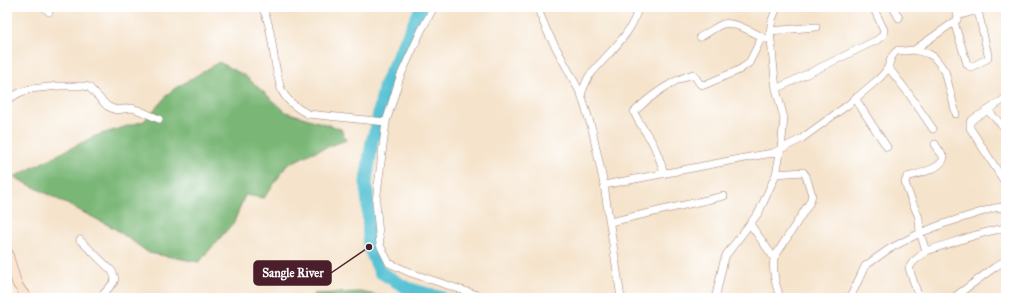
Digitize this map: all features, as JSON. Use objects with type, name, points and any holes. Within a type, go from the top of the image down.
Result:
[{"type":"street","points":[[262,7],[267,17],[281,90],[289,100],[301,111],[308,114],[386,122]]},
{"type":"street","points":[[434,7],[421,31],[400,78],[386,122],[376,202],[380,245],[389,262],[411,273],[486,298]]},
{"type":"street","points":[[537,7],[554,44],[581,94],[592,129],[604,185],[621,298]]},
{"type":"street","points":[[581,94],[589,76],[631,27],[638,7]]},
{"type":"street","points":[[714,298],[716,295],[722,264],[726,255],[759,212],[776,174],[781,149],[784,118],[776,89],[770,31],[777,7]]},
{"type":"street","points":[[776,89],[877,40],[883,35],[884,30],[873,7]]},
{"type":"street","points":[[894,7],[899,18]]},
{"type":"street","points":[[914,50],[956,19],[974,11],[979,15],[988,57],[971,67],[967,64],[956,19],[954,7]]},
{"type":"street","points":[[700,37],[725,24],[754,32],[772,42]]},
{"type":"street","points":[[770,31],[816,27]]},
{"type":"street","points":[[664,174],[660,159],[634,112],[651,96],[669,85],[693,74],[700,84],[704,85],[739,70],[749,64],[762,37]]},
{"type":"street","points":[[604,185],[773,153],[801,139],[875,82],[883,75],[888,68],[893,54],[898,50],[914,50],[934,57],[945,71],[956,114]]},
{"type":"street","points":[[888,68],[933,128]]},
{"type":"street","points":[[7,100],[18,93],[30,89],[59,86],[84,86],[89,87],[107,106],[116,110],[132,108],[159,119]]},
{"type":"street","points":[[855,98],[887,147]]},
{"type":"street","points":[[1006,98],[970,122],[970,128],[1006,184]]},
{"type":"street","points":[[988,110],[1006,129]]},
{"type":"street","points":[[926,251],[920,233],[919,218],[905,182],[908,177],[936,167],[943,161],[944,158],[935,144]]},
{"type":"street","points":[[776,174],[803,172],[806,176],[812,195],[810,202],[774,258],[775,283],[780,298]]},
{"type":"street","points":[[610,222],[724,196]]},
{"type":"street","points":[[850,298],[865,266],[889,249],[920,233],[943,224],[994,208],[1006,207]]},
{"type":"street","points":[[750,224],[774,258]]},
{"type":"street","points":[[919,298],[909,268],[913,262],[926,251],[973,236],[1006,228]]},
{"type":"street","points":[[80,240],[104,263],[116,278],[100,298]]},
{"type":"street","points":[[7,250],[18,284],[27,298]]},
{"type":"street","points":[[953,298],[1006,260]]},
{"type":"green space","points":[[219,62],[244,75],[286,112],[341,129],[346,140],[311,153],[287,165],[264,198],[245,195],[234,222],[199,262],[149,253],[114,228],[14,177],[95,136],[144,121],[171,91]]},
{"type":"green space","points":[[360,292],[390,298],[311,298],[314,294]]},
{"type":"waterway","points":[[378,117],[385,84],[422,7]]},
{"type":"waterway","points":[[377,126],[372,141],[366,182],[369,247],[380,272],[407,288],[442,298]]},
{"type":"place","name":"Sangle River","points":[[369,247]]}]
